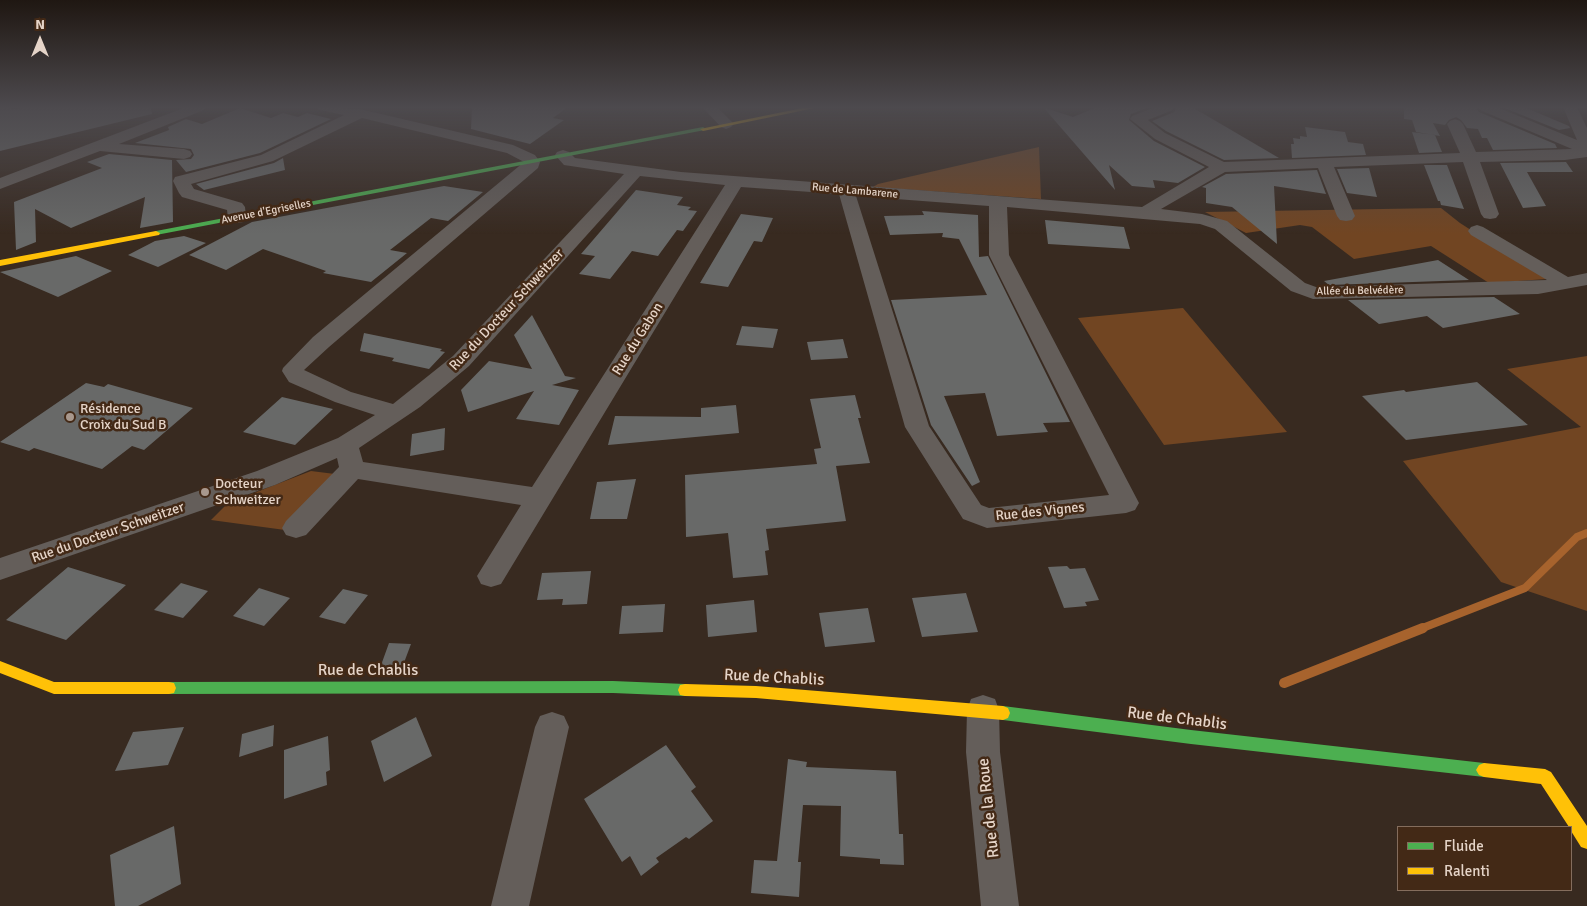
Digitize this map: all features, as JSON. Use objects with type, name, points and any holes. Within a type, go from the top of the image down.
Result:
[{"type":"street","points":[[0,184],[92,149]]},
{"type":"street","points":[[126,149],[184,154]]},
{"type":"street","points":[[237,218],[236,207],[188,193],[181,181],[267,158],[285,149]]},
{"type":"street","points":[[394,414],[387,410],[343,397],[297,377],[293,371],[294,368],[321,342],[532,165],[529,158],[510,149]]},
{"type":"street","name":"Avenue d'Egriselles","points":[[0,263],[594,149]]},
{"type":"street","points":[[1186,149],[1221,167]]},
{"type":"street","points":[[1466,149],[1490,214]]},
{"type":"street","points":[[1149,213],[1150,208],[1221,167],[1566,155],[1587,151]]},
{"type":"street","name":"Rue de Lambarene","points":[[564,155],[570,162],[736,181],[1149,213]]},
{"type":"street","points":[[1324,162],[1346,216]]},
{"type":"street","name":"Rue du Docteur Schweitzer","points":[[0,569],[266,478],[349,457],[394,414],[412,402],[461,361],[636,171]]},
{"type":"street","name":"Rue du Gabon","points":[[491,576],[736,181]]},
{"type":"street","name":"Rue des Vignes","points":[[849,190],[847,195],[917,427],[972,512],[988,518],[1126,503],[999,255],[998,202]]},
{"type":"street","name":"Allée du Belvédère","points":[[1149,213],[1202,219],[1221,225],[1298,288],[1313,293],[1538,288],[1587,279]]},
{"type":"street","points":[[1477,231],[1565,283]]},
{"type":"street","points":[[296,528],[349,457],[540,498]]},
{"type":"street","name":"Rue de Chablis","points":[[0,667],[54,688],[613,687],[756,692],[984,710],[1200,738],[1545,777],[1587,841]]},
{"type":"street","name":"Rue de la Roue","points":[[984,710],[983,752],[1000,906]]},
{"type":"street","points":[[510,906],[552,727]]},
{"type":"shaded area","points":[[1029,149],[1039,149],[1041,199],[873,187],[878,184]]},
{"type":"shaded area","points":[[1441,208],[1460,223],[1547,279],[1489,283],[1431,246],[1354,259],[1312,227],[1300,225],[1246,233],[1205,212]]},
{"type":"shaded area","points":[[1183,308],[1287,432],[1164,445],[1078,318]]},
{"type":"shaded area","points":[[1587,356],[1587,611],[1501,582],[1403,461],[1581,427],[1507,369]]},
{"type":"shaded area","points":[[311,471],[335,474],[285,530],[211,520],[228,503]]},
{"type":"building","points":[[191,149],[268,149],[260,153],[186,172],[176,160],[191,159],[194,155]]},
{"type":"building","points":[[1080,149],[1170,149],[1205,167],[1178,183],[1153,180],[1155,188],[1132,186],[1109,165],[1115,190]]},
{"type":"building","points":[[1203,149],[1264,149],[1279,158],[1224,160]]},
{"type":"building","points":[[1291,149],[1364,149],[1366,155],[1292,158]]},
{"type":"building","points":[[1418,149],[1441,149],[1442,152],[1419,153]]},
{"type":"building","points":[[109,154],[172,160],[173,222],[140,228],[145,197],[71,228],[35,209],[36,242],[16,250],[14,202],[102,168],[87,162]]},
{"type":"building","points":[[283,158],[285,170],[204,190],[196,184],[274,163]]},
{"type":"building","points":[[1566,162],[1573,172],[1527,172],[1546,206],[1523,208],[1500,163]]},
{"type":"building","points":[[1424,165],[1447,165],[1464,209],[1441,205]]},
{"type":"building","points":[[1369,168],[1377,197],[1347,193],[1337,169]]},
{"type":"building","points":[[1317,170],[1326,194],[1274,186],[1277,244],[1232,207],[1206,203],[1206,188],[1202,187],[1226,174]]},
{"type":"building","points":[[444,186],[483,192],[448,221],[431,218],[390,250],[407,253],[371,282],[323,273],[326,271],[263,249],[226,270],[189,255],[252,222]]},
{"type":"building","points":[[636,190],[683,197],[677,205],[691,207],[688,210],[697,211],[683,231],[677,230],[658,256],[632,251],[610,279],[579,274],[595,256],[581,254]]},
{"type":"building","points":[[922,211],[978,215],[979,257],[988,256],[1070,422],[1043,423],[1048,432],[997,436],[985,393],[944,396],[980,482],[972,486],[931,425],[891,300],[987,295],[959,239],[942,237],[943,233],[890,235],[884,216],[924,215]]},
{"type":"building","points":[[741,214],[773,218],[762,242],[754,241],[728,287],[700,283]]},
{"type":"building","points":[[1045,220],[1124,227],[1130,249],[1048,244]]},
{"type":"building","points":[[184,236],[206,243],[158,267],[128,255],[155,241]]},
{"type":"building","points":[[76,256],[112,271],[58,297],[0,272]]},
{"type":"building","points":[[1438,260],[1469,280],[1329,285],[1324,281]]},
{"type":"building","points":[[1494,297],[1520,314],[1443,328],[1427,316],[1379,324],[1348,300]]},
{"type":"building","points":[[532,315],[565,376],[576,378],[552,385],[579,390],[559,425],[516,419],[534,391],[468,412],[461,390],[489,361],[532,369],[514,335]]},
{"type":"building","points":[[742,326],[778,329],[773,348],[736,345]]},
{"type":"building","points":[[364,333],[442,349],[440,351],[445,352],[429,369],[392,361],[394,358],[360,351]]},
{"type":"building","points":[[843,339],[848,358],[811,360],[807,342]]},
{"type":"building","points":[[1477,382],[1528,425],[1406,440],[1362,396],[1404,390],[1406,392]]},
{"type":"building","points":[[86,383],[104,387],[108,384],[193,408],[144,450],[132,446],[102,469],[34,448],[29,451],[0,442]]},
{"type":"building","points":[[855,395],[861,418],[858,418],[870,463],[836,466],[846,521],[766,529],[769,550],[765,551],[768,575],[733,578],[728,533],[686,537],[685,475],[817,464],[814,449],[821,448],[810,399]]},
{"type":"building","points":[[282,397],[333,409],[295,445],[243,432]]},
{"type":"building","points":[[736,405],[739,433],[608,445],[615,416],[701,417],[701,408]]},
{"type":"building","points":[[445,428],[444,450],[410,456],[412,434]]},
{"type":"building","points":[[636,479],[627,519],[590,519],[597,482]]},
{"type":"building","points":[[1067,566],[1070,569],[1085,568],[1099,600],[1085,602],[1087,606],[1064,608],[1048,567]]},
{"type":"building","points":[[68,567],[126,585],[66,640],[6,620]]},
{"type":"building","points":[[591,571],[587,604],[562,605],[563,599],[537,600],[542,573]]},
{"type":"building","points":[[181,583],[208,591],[183,618],[154,610]]},
{"type":"building","points":[[259,588],[290,598],[264,626],[233,616]]},
{"type":"building","points":[[343,589],[368,595],[345,624],[319,617]]},
{"type":"building","points":[[966,593],[978,632],[922,637],[912,598]]},
{"type":"building","points":[[754,600],[757,632],[708,637],[706,605]]},
{"type":"building","points":[[665,604],[663,632],[619,634],[622,606]]},
{"type":"building","points":[[868,608],[875,642],[825,647],[819,613]]},
{"type":"building","points":[[389,643],[411,644],[402,668],[380,668]]},
{"type":"building","points":[[416,717],[432,756],[384,782],[371,741]]},
{"type":"building","points":[[274,725],[273,746],[239,757],[242,734]]},
{"type":"building","points":[[184,727],[168,765],[115,771],[133,732]]},
{"type":"building","points":[[328,736],[330,770],[326,772],[327,785],[284,799],[284,750]]},
{"type":"building","points":[[666,745],[696,787],[691,791],[713,821],[689,839],[686,837],[656,858],[659,862],[641,876],[630,856],[622,862],[584,799]]},
{"type":"building","points":[[788,759],[807,762],[806,767],[896,771],[899,834],[903,834],[904,865],[880,864],[880,859],[840,856],[841,806],[803,805],[798,862],[801,862],[799,897],[751,893],[754,860],[777,861]]},
{"type":"building","points":[[174,826],[181,884],[138,906],[115,906],[110,855]]},
{"type":"waterway","points":[[1420,629],[1525,588],[1577,537],[1587,533]]},
{"type":"waterway","points":[[1284,683],[1423,628]]},
{"type":"traffic: fast","points":[[156,233],[596,149]]},
{"type":"traffic: fast","points":[[169,688],[613,687],[685,690]]},
{"type":"traffic: fast","points":[[1003,713],[1191,737],[1484,770]]},
{"type":"traffic: slow","points":[[0,263],[156,233]]},
{"type":"traffic: slow","points":[[0,667],[54,688],[169,688]]},
{"type":"traffic: slow","points":[[685,690],[756,692],[1003,713]]},
{"type":"traffic: slow","points":[[1484,770],[1545,777],[1587,841]]},
{"type":"place","name":"Résidence Croix du Sud B","points":[[70,417]]},
{"type":"place","name":"Docteur Schweitzer","points":[[205,492]]}]
